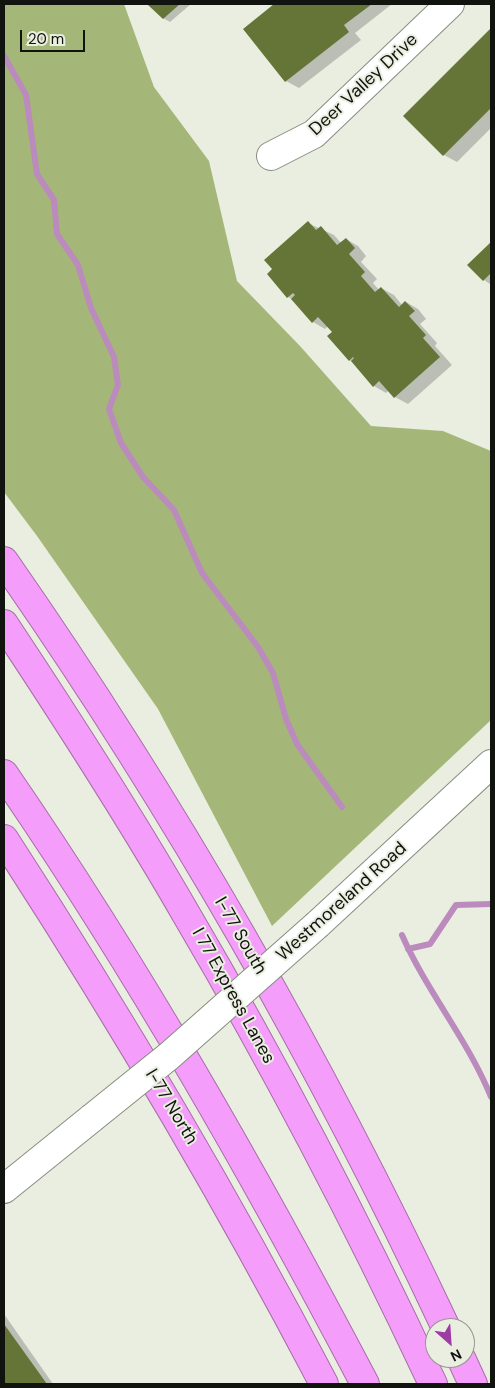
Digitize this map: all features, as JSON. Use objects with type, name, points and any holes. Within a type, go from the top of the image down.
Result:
[{"type":"highway","name":"I-77 South","points":[[4,561],[150,784],[251,955],[388,1208],[441,1318]]},
{"type":"highway","name":"I 77 Express Lanes","points":[[4,624],[120,804],[244,1015],[352,1216],[433,1384]]},
{"type":"highway","points":[[4,774],[85,898],[210,1101],[269,1204],[365,1384]]},
{"type":"highway","name":"I-77 North","points":[[4,839],[108,1001],[179,1119],[324,1384]]},
{"type":"highway","points":[[466,1368],[473,1384]]},
{"type":"street","name":"Deer Valley Drive","points":[[271,156],[314,134],[450,4]]},
{"type":"street","name":"Westmoreland Road","points":[[4,1189],[169,1056],[318,924],[491,764]]},
{"type":"green space","points":[[4,4],[124,4],[154,87],[209,161],[237,281],[300,346],[371,426],[443,431],[491,451],[491,720],[272,926],[158,709],[4,492]]},
{"type":"building","points":[[180,4],[163,19],[148,5]]},
{"type":"building","points":[[274,4],[372,4],[344,25],[349,32],[285,82],[243,29]]},
{"type":"building","points":[[491,28],[491,108],[443,156],[403,116]]},
{"type":"building","points":[[308,221],[316,230],[321,226],[337,245],[346,238],[355,248],[349,254],[365,272],[361,276],[375,292],[381,287],[399,307],[405,301],[415,311],[409,316],[426,335],[423,338],[440,357],[394,398],[379,381],[373,387],[351,361],[354,358],[349,361],[327,336],[332,332],[318,317],[312,323],[291,299],[295,295],[293,293],[287,298],[267,274],[272,269],[264,260]]},
{"type":"building","points":[[491,242],[491,273],[483,281],[467,265]]},
{"type":"building","points":[[4,1324],[47,1384],[4,1384]]},
{"type":"waterway","points":[[4,56],[26,95],[37,174],[54,200],[57,234],[78,265],[91,308],[114,357],[118,385],[109,409],[121,443],[143,477],[174,510],[202,573],[258,647],[273,673],[286,719],[297,744],[342,807]]},
{"type":"waterway","points":[[408,949],[430,944],[456,905],[491,904]]},
{"type":"waterway","points":[[402,935],[423,976],[482,1076],[491,1097]]}]
